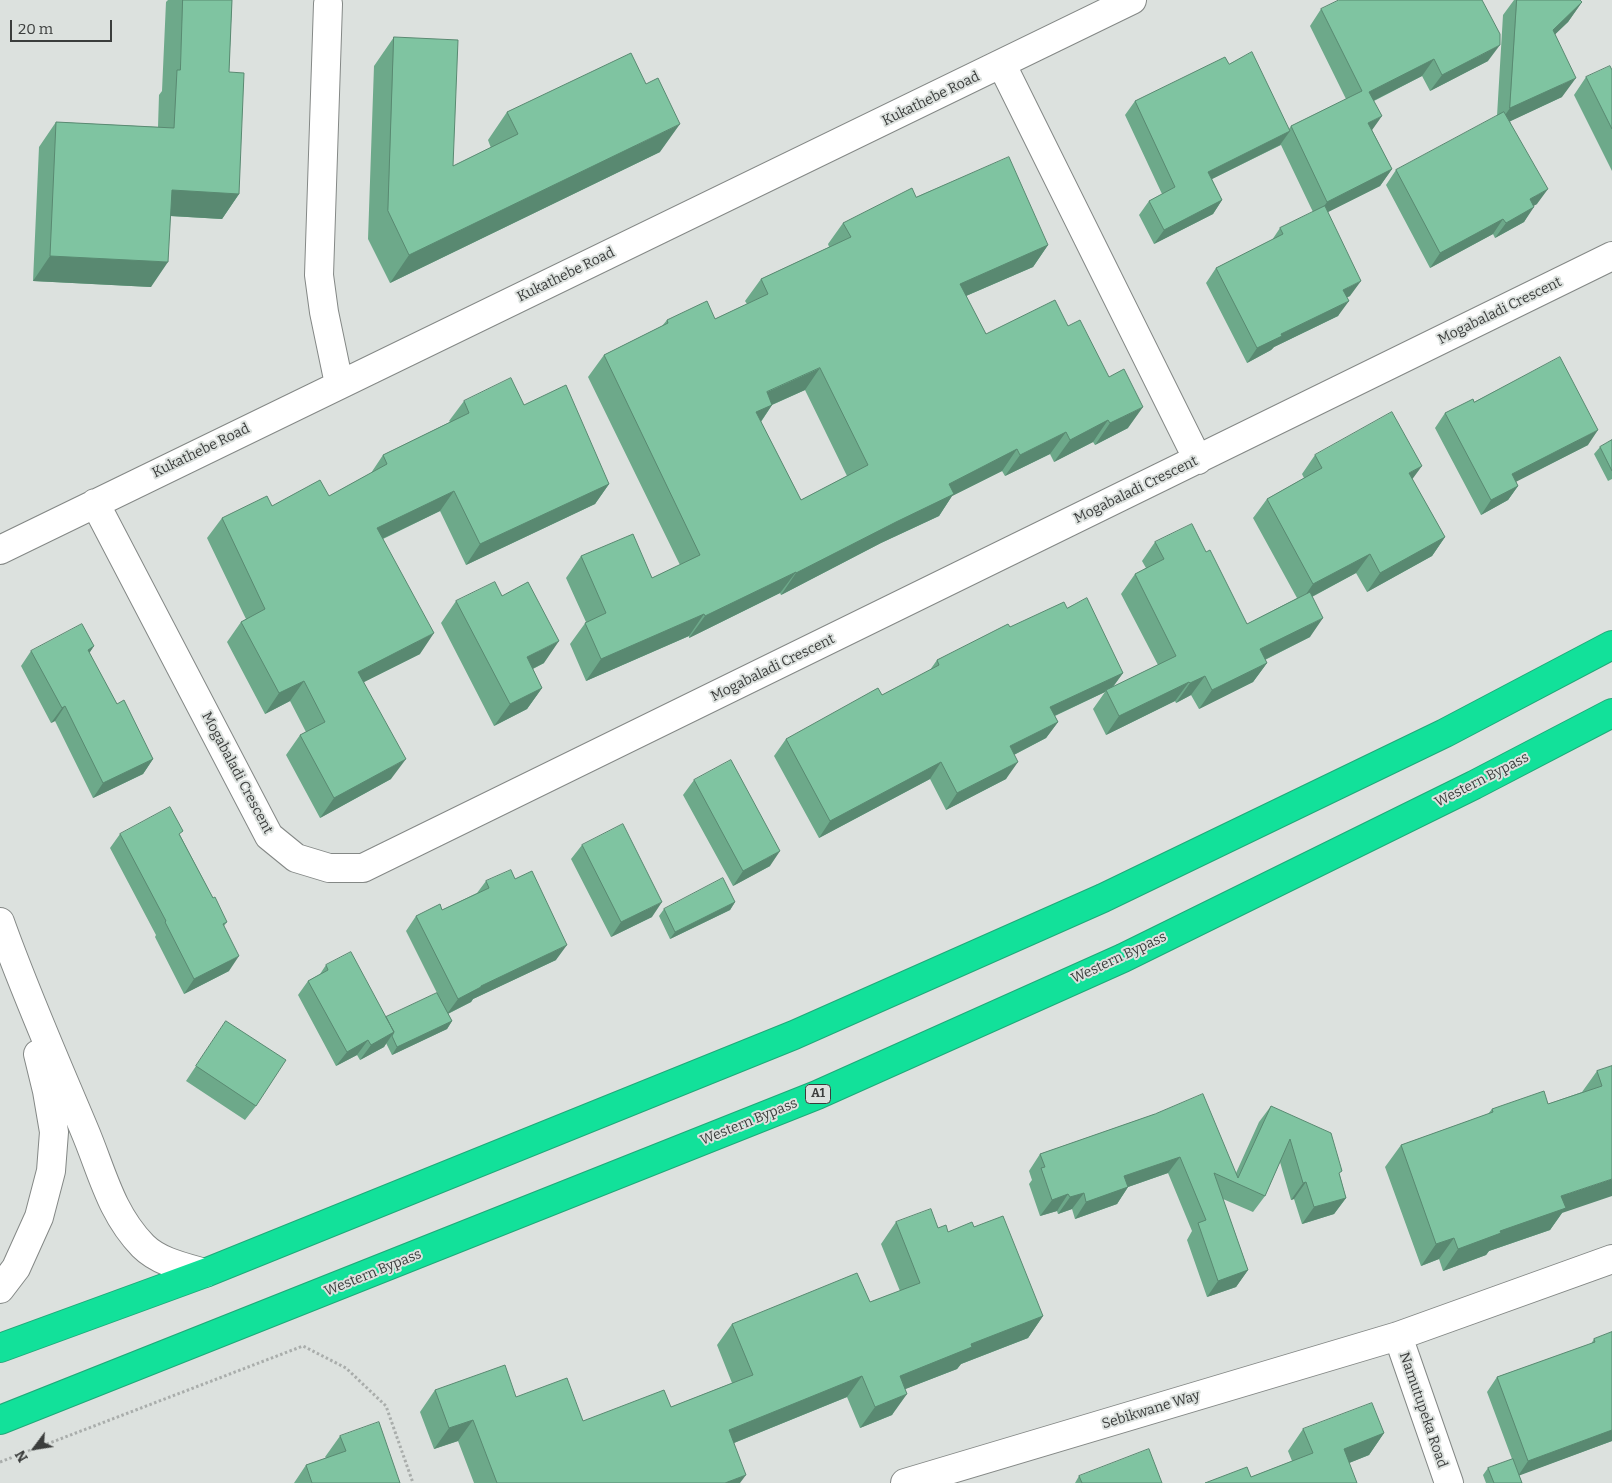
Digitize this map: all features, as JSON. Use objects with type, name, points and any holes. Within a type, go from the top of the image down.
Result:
[{"type":"highway","points":[[0,1348],[205,1274],[794,1036],[1103,898],[1445,733],[1612,645]]},
{"type":"highway","name":"Western Bypass","points":[[0,1420],[817,1095],[1132,953],[1474,785],[1612,713]]},
{"type":"street","name":"Kukathebe Road","points":[[0,550],[1132,0]]},
{"type":"street","points":[[328,4],[319,275],[324,312],[339,384]]},
{"type":"street","points":[[1002,64],[1198,460]]},
{"type":"street","name":"Mogabaladi Crescent","points":[[95,503],[269,836],[296,858],[329,868],[363,868],[1612,256]]},
{"type":"street","points":[[0,922],[18,972],[92,1147],[110,1198],[126,1226],[144,1247],[164,1260],[205,1274]]},
{"type":"street","points":[[0,1290],[16,1268],[38,1217],[51,1171],[54,1132],[47,1091],[18,972]]},
{"type":"street","name":"Sebikwane Way","points":[[906,1483],[1398,1336],[1612,1259]]},
{"type":"street","name":"Namutupeka Road","points":[[1398,1336],[1449,1483]]},
{"type":"path","points":[[0,1462],[303,1346],[346,1368],[386,1406],[413,1483]]},
{"type":"building","points":[[183,0],[232,0],[229,72],[244,73],[239,194],[172,190],[168,262],[50,256],[56,122],[174,128],[177,70],[180,70]]},
{"type":"building","points":[[1339,0],[1482,0],[1500,34],[1500,45],[1442,75],[1434,59],[1369,92],[1382,116],[1368,123],[1392,169],[1327,202],[1291,126],[1362,91],[1321,9]]},
{"type":"building","points":[[1517,0],[1580,0],[1582,2],[1553,30],[1576,78],[1510,108]]},
{"type":"building","points":[[394,37],[458,40],[453,166],[518,134],[507,112],[631,53],[646,84],[658,78],[680,124],[409,255],[388,211]]},
{"type":"building","points":[[1252,52],[1290,131],[1208,172],[1222,200],[1164,230],[1149,201],[1175,187],[1135,101],[1225,57],[1229,64]]},
{"type":"building","points":[[1610,66],[1612,70],[1612,129],[1586,77]]},
{"type":"building","points":[[1504,112],[1548,189],[1530,199],[1534,207],[1506,223],[1503,219],[1440,253],[1396,170]]},
{"type":"building","points":[[1009,157],[1048,245],[960,284],[986,334],[1055,300],[1068,326],[1080,320],[1109,377],[1124,369],[1143,407],[1110,423],[1108,420],[1070,440],[1066,432],[1020,455],[1017,449],[949,484],[954,494],[705,616],[704,614],[601,659],[585,623],[606,613],[581,556],[633,534],[652,578],[700,555],[604,355],[668,323],[667,320],[707,301],[715,319],[768,294],[761,279],[851,237],[843,223],[912,188],[916,197]],"holes":[[[820,368],[868,465],[801,500],[756,412],[772,405],[767,392]]]},
{"type":"building","points":[[1325,206],[1361,281],[1343,290],[1349,301],[1281,334],[1282,336],[1257,348],[1216,268],[1283,234],[1280,228]]},
{"type":"building","points":[[1560,357],[1598,430],[1512,474],[1518,486],[1491,500],[1445,413],[1473,399],[1474,402]]},
{"type":"building","points":[[511,378],[524,405],[566,385],[609,484],[480,544],[454,491],[377,528],[434,633],[358,672],[406,759],[334,798],[300,735],[325,722],[304,681],[279,693],[241,622],[265,609],[222,518],[267,496],[272,506],[320,480],[329,496],[387,464],[383,455],[469,413],[464,401]]},
{"type":"building","points":[[1392,412],[1422,466],[1409,473],[1445,537],[1380,573],[1370,554],[1313,584],[1267,499],[1322,468],[1315,455]]},
{"type":"building","points":[[1612,440],[1612,471],[1600,447]]},
{"type":"building","points":[[1192,524],[1206,552],[1210,550],[1247,624],[1310,592],[1323,618],[1260,649],[1267,663],[1212,690],[1205,676],[1119,716],[1106,690],[1176,656],[1135,574],[1164,559],[1155,542]]},
{"type":"building","points":[[495,582],[502,596],[528,582],[559,641],[527,657],[542,688],[510,704],[456,601]]},
{"type":"building","points":[[1087,598],[1123,673],[1050,707],[1058,722],[1010,746],[1018,762],[957,793],[941,762],[830,821],[786,739],[878,688],[882,695],[939,665],[937,660],[1008,624],[1010,627],[1064,602],[1067,608]]},
{"type":"building","points":[[82,624],[94,646],[88,650],[117,704],[124,700],[153,759],[103,783],[65,706],[62,708],[31,651]]},
{"type":"building","points":[[731,760],[780,851],[743,871],[694,780]]},
{"type":"building","points":[[170,807],[183,831],[179,834],[227,922],[223,924],[239,956],[194,979],[120,834]]},
{"type":"building","points":[[623,824],[662,902],[621,922],[582,845]]},
{"type":"building","points":[[511,870],[515,879],[532,871],[567,945],[458,999],[416,916],[440,904],[442,910],[489,888],[486,881]]},
{"type":"building","points":[[723,878],[735,902],[675,932],[664,909]]},
{"type":"building","points":[[351,952],[394,1032],[371,1045],[368,1040],[347,1052],[308,981],[328,970],[326,965]]},
{"type":"building","points":[[437,993],[452,1021],[397,1047],[392,1036],[394,1032],[386,1017]]},
{"type":"building","points":[[226,1021],[286,1060],[256,1106],[196,1066]]},
{"type":"building","points":[[1612,1066],[1612,1179],[1561,1196],[1566,1208],[1500,1231],[1501,1233],[1458,1249],[1454,1238],[1436,1244],[1401,1145],[1493,1112],[1492,1109],[1544,1091],[1548,1104],[1602,1086],[1597,1071]]},
{"type":"building","points":[[1203,1094],[1238,1178],[1271,1106],[1331,1133],[1342,1171],[1339,1173],[1346,1198],[1314,1207],[1306,1182],[1303,1183],[1290,1139],[1265,1196],[1214,1173],[1248,1270],[1218,1281],[1198,1223],[1206,1220],[1180,1157],[1124,1176],[1128,1187],[1086,1202],[1084,1193],[1070,1197],[1068,1194],[1052,1200],[1041,1168],[1045,1167],[1040,1154],[1155,1114]]},
{"type":"building","points":[[931,1209],[938,1228],[946,1225],[948,1232],[972,1222],[974,1227],[1003,1216],[1043,1316],[971,1344],[972,1347],[900,1376],[907,1394],[875,1407],[862,1376],[729,1430],[746,1475],[725,1483],[497,1483],[473,1420],[449,1428],[435,1390],[505,1365],[516,1397],[567,1378],[583,1421],[664,1390],[671,1407],[753,1375],[732,1324],[857,1273],[870,1302],[920,1283],[896,1222]]},
{"type":"building","points":[[1612,1332],[1612,1430],[1528,1461],[1497,1377],[1595,1342],[1594,1339]]},
{"type":"building","points":[[1372,1403],[1384,1433],[1344,1449],[1357,1483],[1205,1483],[1247,1467],[1251,1477],[1313,1453],[1303,1429]]},
{"type":"building","points":[[379,1422],[400,1483],[312,1483],[306,1465],[346,1451],[340,1436]]},
{"type":"building","points":[[1149,1449],[1162,1483],[1082,1483],[1079,1476]]},
{"type":"building","points":[[1513,1459],[1522,1483],[1494,1483],[1488,1468]]}]
